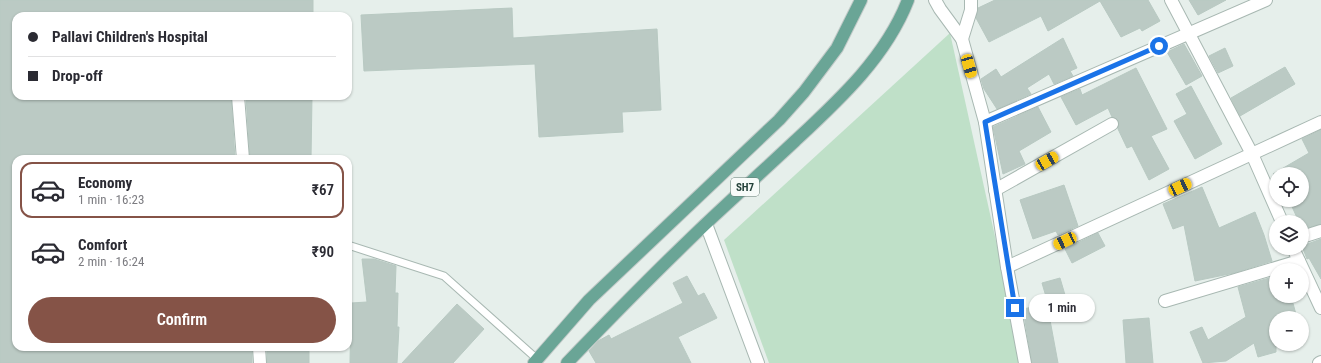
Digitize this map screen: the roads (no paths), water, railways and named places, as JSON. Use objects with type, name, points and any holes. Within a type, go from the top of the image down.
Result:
[{"type":"main road","name":"SH7","points":[[535,361],[589,300],[779,120],[804,92],[837,48],[861,0]]},
{"type":"main road","name":"SH7","points":[[567,363],[622,306],[706,224],[829,109],[876,58],[901,19],[908,0]]},
{"type":"street","points":[[935,0],[962,38],[985,122],[1007,267],[1025,363]]},
{"type":"street","points":[[962,38],[971,10],[971,0]]},
{"type":"street","points":[[1171,0],[1252,154],[1279,215]]},
{"type":"street","points":[[985,122],[1266,0]]},
{"type":"street","points":[[238,100],[243,155]]},
{"type":"street","points":[[1007,267],[1321,122]]},
{"type":"street","points":[[995,190],[1112,124]]},
{"type":"street","points":[[706,224],[758,363]]},
{"type":"street","points":[[1309,235],[1321,231]]},
{"type":"street","points":[[1296,255],[1321,308]]},
{"type":"street","points":[[1164,301],[1299,261]]},
{"type":"street","points":[[259,351],[260,363]]},
{"type":"lane","points":[[352,247],[444,276],[535,361]]}]
